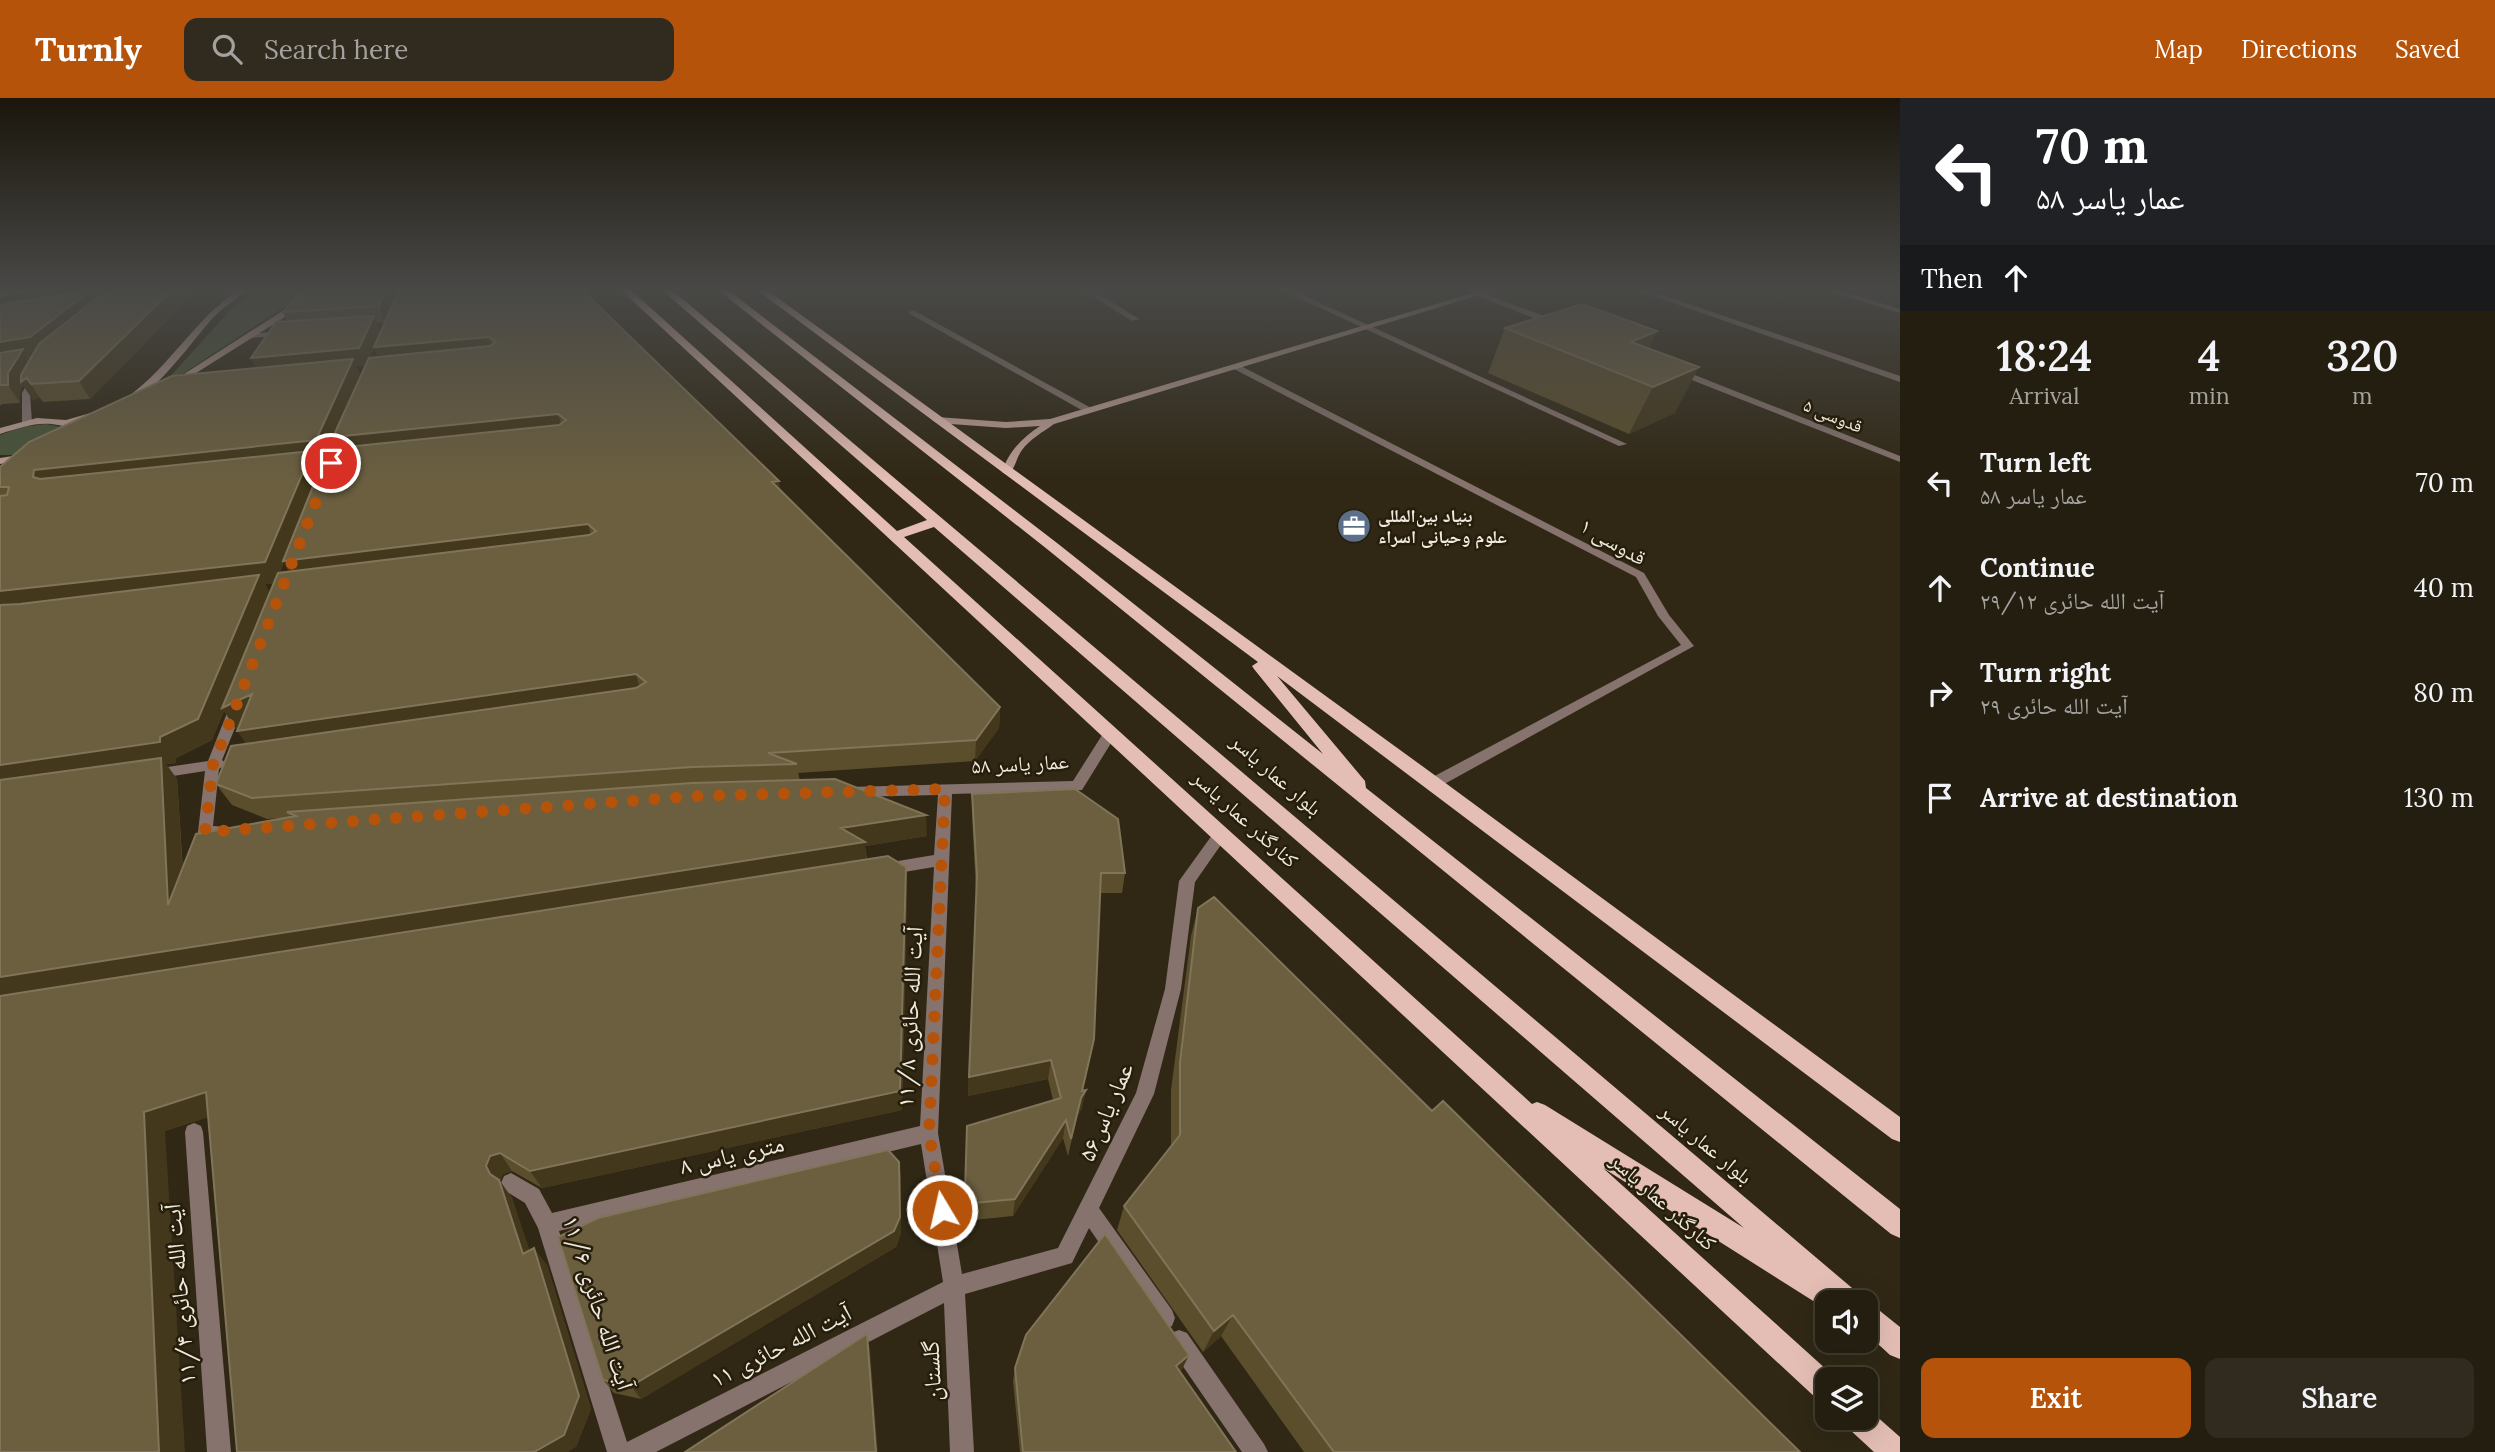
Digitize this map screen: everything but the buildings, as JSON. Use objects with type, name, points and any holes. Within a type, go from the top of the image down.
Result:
[{"type":"main road","points":[[153,396],[119,409],[147,386],[176,353]]},
{"type":"main road","points":[[163,390],[222,353]]},
{"type":"main road","name":"کنارگذر عمار یاسر","points":[[694,353],[1815,1378]]},
{"type":"main road","name":"بلوار عمار یاسر","points":[[740,353],[1835,1290]]},
{"type":"main road","name":"بلوار عمار یاسر","points":[[803,353],[1052,546],[1386,817],[1900,1225]]},
{"type":"main road","points":[[847,353],[1434,783],[1900,1131]]},
{"type":"main road","points":[[937,420],[1006,425],[1051,422],[1285,353]]},
{"type":"main road","points":[[0,431],[27,423],[67,422],[108,414],[70,437],[75,428],[67,422]]},
{"type":"main road","points":[[1007,472],[1012,454],[1023,441],[1051,422]]},
{"type":"main road","points":[[0,461],[31,456],[0,471]]},
{"type":"main road","points":[[894,536],[938,521]]},
{"type":"main road","points":[[1242,645],[1386,817]]},
{"type":"main road","points":[[1498,1088],[1818,1290]]},
{"type":"main road","points":[[1871,1430],[1895,1452]]},
{"type":"street","points":[[986,353],[1090,411]]},
{"type":"street","points":[[1426,353],[1622,444]]},
{"type":"street","points":[[1824,353],[1900,379]]},
{"type":"street","name":"قدوسی ۱","points":[[1237,368],[1640,575],[1664,616],[1688,646],[1434,783]]},
{"type":"street","name":"قدوسی ۵","points":[[1671,369],[1900,459]]},
{"type":"street","points":[[27,423],[26,393],[38,370]]},
{"type":"street","points":[[163,390],[190,387]]},
{"type":"street","points":[[243,689],[213,765],[205,832],[246,829]]},
{"type":"street","name":"عمار یاسر ۵۸","points":[[835,792],[1077,786],[1109,734]]},
{"type":"street","points":[[133,777],[241,761]]},
{"type":"street","name":"آیت الله حائری ۱۱/۸","points":[[945,789],[929,1133],[954,1287]]},
{"type":"street","name":"عمار یاس۵۶","points":[[954,1287],[1065,1256],[1145,1094],[1173,989],[1187,881],[1220,835]]},
{"type":"street","points":[[873,871],[941,860]]},
{"type":"street","name":"آیت الله حائری ۱۱/۴","points":[[194,1132],[219,1452]]},
{"type":"street","name":"۸ متری یاس","points":[[547,1224],[929,1133]]},
{"type":"street","name":"آیت الله حائری ۱۱/۶","points":[[511,1183],[532,1196],[547,1224],[619,1452]]},
{"type":"street","points":[[1089,1211],[1256,1452]]},
{"type":"street","name":"آیت الله حائری ۱۱","points":[[632,1452],[954,1287]]},
{"type":"street","name":"گلستان","points":[[954,1287],[962,1452]]},
{"type":"green space","points":[[191,353],[214,353],[175,379],[166,381]]},
{"type":"green space","points":[[46,424],[62,427],[16,455],[0,455],[0,435],[21,427]]},
{"type":"place","name":"بنیاد بین‌المللی علوم وحیانی اسراء","points":[[1354,526]]},
{"type":"route","points":[[331,463],[213,765],[205,832],[697,796],[945,789],[929,1133],[942,1210]]}]
